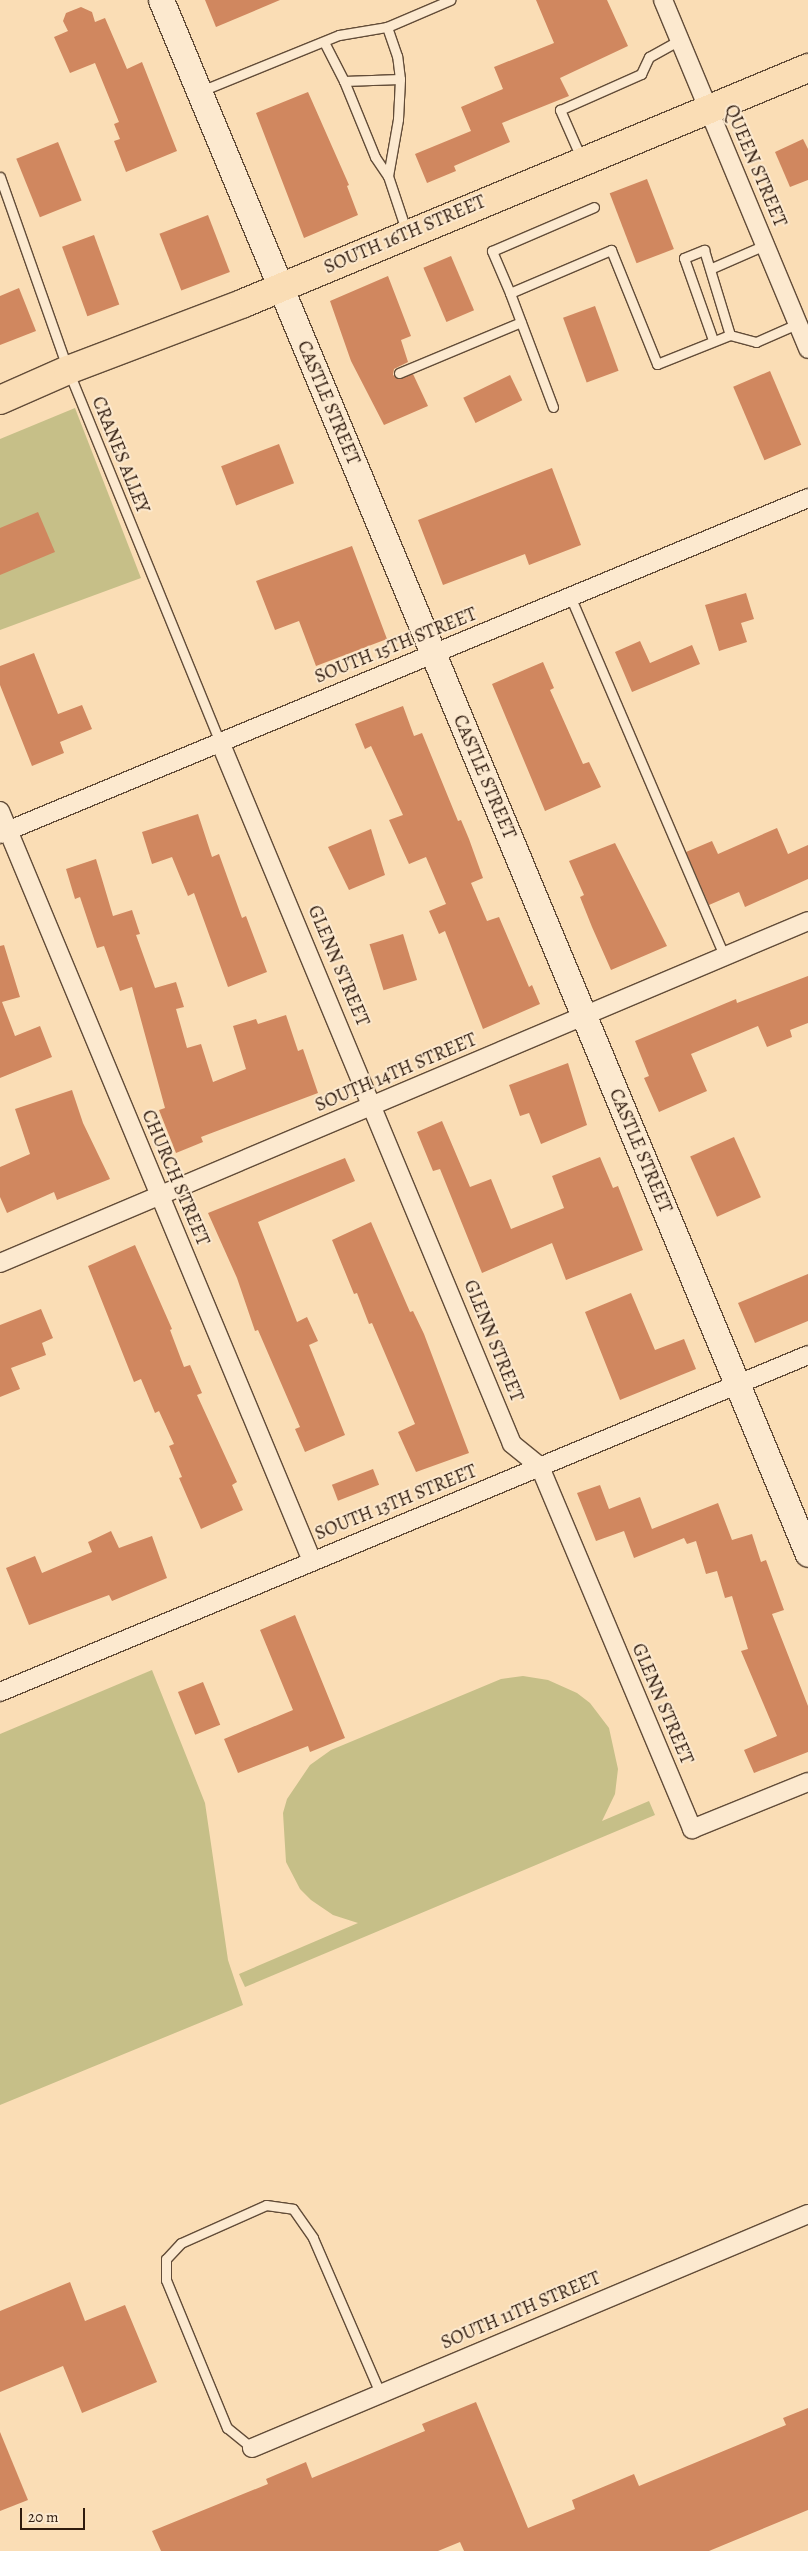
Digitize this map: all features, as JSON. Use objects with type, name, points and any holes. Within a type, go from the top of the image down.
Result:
[{"type":"main road","name":"SOUTH 16TH STREET","points":[[0,400],[68,370],[280,287],[808,68]]},
{"type":"street","name":"QUEEN STREET","points":[[663,0],[808,349]]},
{"type":"street","name":"CASTLE STREET","points":[[163,1],[199,92],[808,1554]]},
{"type":"street","name":"SOUTH 15TH STREET","points":[[4,832],[808,498]]},
{"type":"street","name":"GLENN STREET","points":[[220,742],[374,1106],[512,1444],[540,1467],[692,1829],[808,1782]]},
{"type":"street","name":"CHURCH STREET","points":[[0,811],[4,832],[312,1561]]},
{"type":"street","name":"SOUTH 14TH STREET","points":[[0,1263],[808,921]]},
{"type":"street","name":"SOUTH 13TH STREET","points":[[0,1692],[808,1355]]},
{"type":"street","name":"SOUTH 11TH STREET","points":[[252,2448],[808,2214]]},
{"type":"lane","points":[[199,92],[339,35],[387,26],[450,0]]},
{"type":"lane","points":[[387,26],[397,56],[400,80],[398,119],[388,176]]},
{"type":"lane","points":[[583,162],[560,110],[641,74],[649,57],[680,40]]},
{"type":"lane","points":[[324,42],[344,81],[375,156],[388,176],[407,234]]},
{"type":"lane","points":[[344,81],[400,80]]},
{"type":"lane","name":"CRANES ALLEY","points":[[0,177],[68,370],[220,742]]},
{"type":"lane","points":[[553,407],[492,251],[594,207]]},
{"type":"lane","points":[[712,268],[765,245]]},
{"type":"lane","points":[[510,293],[611,250],[657,364],[713,340],[730,336],[756,342],[797,324]]},
{"type":"lane","points":[[713,340],[684,258],[704,250],[712,268],[730,336]]},
{"type":"lane","points":[[399,373],[521,322]]},
{"type":"lane","points":[[570,596],[724,956]]},
{"type":"lane","points":[[252,2448],[227,2428],[166,2280],[166,2259],[181,2244],[266,2205],[293,2209],[313,2238],[380,2393]]},
{"type":"shaded area","points":[[75,408],[141,578],[0,630],[0,439]]},
{"type":"shaded area","points":[[152,1670],[205,1803],[228,1960],[243,2005],[0,2105],[0,1734]]},
{"type":"shaded area","points":[[523,1676],[548,1680],[577,1693],[590,1703],[609,1728],[618,1769],[615,1794],[602,1821],[649,1801],[655,1815],[245,1987],[239,1974],[358,1923],[333,1915],[311,1900],[300,1889],[286,1862],[283,1813],[287,1799],[310,1765],[331,1750],[501,1679]]},
{"type":"building","points":[[205,0],[280,0],[216,27]]},
{"type":"building","points":[[536,0],[607,0],[628,46],[560,78],[569,96],[502,123],[510,142],[454,166],[456,171],[427,183],[415,154],[471,131],[461,107],[503,89],[494,67],[554,43]]},
{"type":"building","points":[[81,7],[92,12],[95,22],[105,18],[127,69],[142,62],[177,151],[126,172],[114,141],[120,139],[114,124],[119,122],[95,63],[70,73],[54,37],[68,31],[63,21],[66,13]]},
{"type":"building","points":[[308,92],[349,185],[347,186],[358,215],[304,238],[256,113]]},
{"type":"building","points":[[803,139],[808,149],[808,180],[790,187],[775,152]]},
{"type":"building","points":[[58,142],[82,200],[40,217],[16,159]]},
{"type":"building","points":[[647,179],[674,249],[637,263],[610,193]]},
{"type":"building","points":[[208,215],[230,272],[181,291],[159,234]]},
{"type":"building","points":[[94,235],[119,305],[87,316],[62,247]]},
{"type":"building","points":[[451,256],[474,310],[446,322],[423,268]]},
{"type":"building","points":[[388,276],[411,336],[401,340],[408,362],[394,369],[393,375],[399,379],[413,374],[428,406],[384,425],[351,361],[330,301]]},
{"type":"building","points":[[19,288],[36,331],[0,345],[0,296]]},
{"type":"building","points":[[595,306],[619,371],[587,382],[563,318]]},
{"type":"building","points":[[770,371],[801,445],[764,460],[733,387]]},
{"type":"building","points":[[510,375],[522,400],[476,423],[463,398]]},
{"type":"building","points":[[279,444],[294,483],[236,505],[221,466]]},
{"type":"building","points":[[552,468],[581,545],[529,565],[525,554],[443,585],[418,520]]},
{"type":"building","points":[[38,512],[55,552],[0,575],[0,528]]},
{"type":"building","points":[[352,546],[387,639],[316,666],[299,621],[275,630],[256,581]]},
{"type":"building","points":[[746,593],[754,619],[741,623],[747,642],[719,651],[705,605]]},
{"type":"building","points":[[640,641],[650,663],[692,645],[700,664],[632,692],[615,652]]},
{"type":"building","points":[[34,653],[58,714],[82,705],[92,729],[60,742],[64,753],[32,766],[0,685],[0,666]]},
{"type":"building","points":[[543,662],[554,688],[550,690],[583,764],[589,762],[601,787],[545,811],[492,684]]},
{"type":"building","points":[[403,706],[414,736],[422,733],[458,821],[461,820],[469,839],[483,878],[471,883],[487,921],[499,917],[529,987],[532,985],[540,1004],[483,1029],[445,931],[439,934],[429,911],[446,904],[426,857],[409,864],[389,820],[403,815],[371,746],[365,749],[355,724]]},
{"type":"building","points":[[198,814],[212,857],[219,854],[242,918],[246,916],[267,972],[228,987],[194,893],[188,896],[172,857],[152,864],[142,832]]},
{"type":"building","points":[[777,828],[788,854],[808,845],[808,879],[745,907],[739,892],[709,905],[686,852],[712,841],[718,854]]},
{"type":"building","points":[[371,829],[385,875],[349,890],[328,847]]},
{"type":"building","points":[[615,843],[667,946],[611,970],[580,897],[584,895],[569,861]]},
{"type":"building","points":[[96,859],[113,916],[132,910],[140,934],[136,935],[155,988],[176,982],[184,1007],[176,1009],[187,1048],[201,1044],[213,1082],[246,1069],[233,1026],[256,1019],[258,1024],[286,1015],[298,1051],[303,1049],[318,1093],[201,1137],[203,1142],[176,1153],[159,1110],[165,1108],[132,987],[120,991],[104,946],[97,948],[80,897],[75,899],[66,869]]},
{"type":"building","points":[[403,934],[417,980],[384,990],[370,944]]},
{"type":"building","points":[[4,945],[20,997],[2,1002],[15,1036],[40,1026],[52,1057],[0,1078],[0,946]]},
{"type":"building","points":[[808,976],[808,1023],[790,1030],[792,1037],[767,1047],[758,1026],[691,1054],[707,1091],[659,1112],[644,1078],[649,1076],[635,1041],[736,999],[737,1003]]},
{"type":"building","points":[[568,1063],[587,1125],[541,1144],[529,1113],[520,1116],[509,1085]]},
{"type":"building","points":[[72,1090],[83,1123],[110,1179],[57,1200],[54,1192],[7,1213],[0,1197],[0,1167],[30,1154],[15,1109]]},
{"type":"building","points":[[442,1121],[470,1187],[491,1179],[511,1229],[564,1208],[552,1176],[600,1157],[613,1188],[618,1186],[643,1250],[566,1280],[552,1243],[482,1273],[440,1169],[433,1171],[417,1132]]},
{"type":"building","points":[[734,1137],[761,1197],[717,1217],[690,1157]]},
{"type":"building","points":[[345,1158],[355,1181],[258,1222],[297,1322],[307,1317],[318,1341],[309,1345],[345,1435],[305,1452],[295,1429],[300,1427],[258,1330],[255,1331],[237,1278],[208,1213]]},
{"type":"building","points":[[371,1222],[410,1312],[413,1311],[424,1334],[469,1453],[416,1472],[398,1432],[415,1424],[372,1323],[369,1324],[357,1293],[354,1294],[332,1240]]},
{"type":"building","points":[[135,1245],[172,1329],[170,1330],[184,1367],[190,1365],[202,1393],[197,1395],[237,1482],[232,1485],[243,1510],[201,1529],[179,1478],[182,1477],[169,1446],[174,1444],[159,1411],[155,1413],[141,1379],[134,1382],[88,1266]]},
{"type":"building","points":[[808,1274],[808,1321],[755,1343],[738,1303]]},
{"type":"building","points":[[631,1293],[655,1350],[684,1339],[696,1369],[620,1400],[585,1312]]},
{"type":"building","points":[[41,1309],[53,1338],[42,1343],[46,1355],[11,1368],[20,1389],[0,1397],[0,1325]]},
{"type":"building","points":[[373,1469],[379,1485],[338,1501],[332,1485]]},
{"type":"building","points":[[600,1485],[609,1509],[640,1497],[652,1529],[718,1503],[732,1540],[752,1534],[761,1562],[766,1560],[784,1610],[772,1614],[808,1706],[808,1752],[754,1773],[744,1750],[777,1736],[741,1651],[748,1649],[732,1596],[725,1598],[717,1571],[706,1574],[696,1541],[687,1544],[684,1538],[634,1558],[624,1531],[596,1541],[577,1493]]},
{"type":"building","points":[[111,1531],[119,1548],[152,1536],[167,1578],[112,1601],[109,1595],[29,1625],[6,1568],[35,1556],[42,1573],[92,1552],[88,1542]]},
{"type":"building","points":[[295,1615],[345,1738],[310,1752],[308,1746],[238,1773],[224,1739],[293,1710],[260,1630]]},
{"type":"building","points":[[203,1682],[220,1725],[195,1735],[178,1692]]},
{"type":"building","points":[[70,2282],[85,2321],[125,2305],[157,2382],[82,2413],[63,2366],[0,2392],[0,2311]]},
{"type":"building","points":[[476,2402],[528,2528],[575,2509],[572,2500],[634,2474],[639,2486],[786,2425],[783,2418],[808,2408],[808,2510],[709,2551],[464,2551],[460,2542],[438,2551],[161,2551],[152,2531],[268,2484],[266,2479],[306,2462],[312,2478],[425,2431],[422,2424]]},
{"type":"building","points":[[0,2432],[28,2500],[0,2511]]}]
